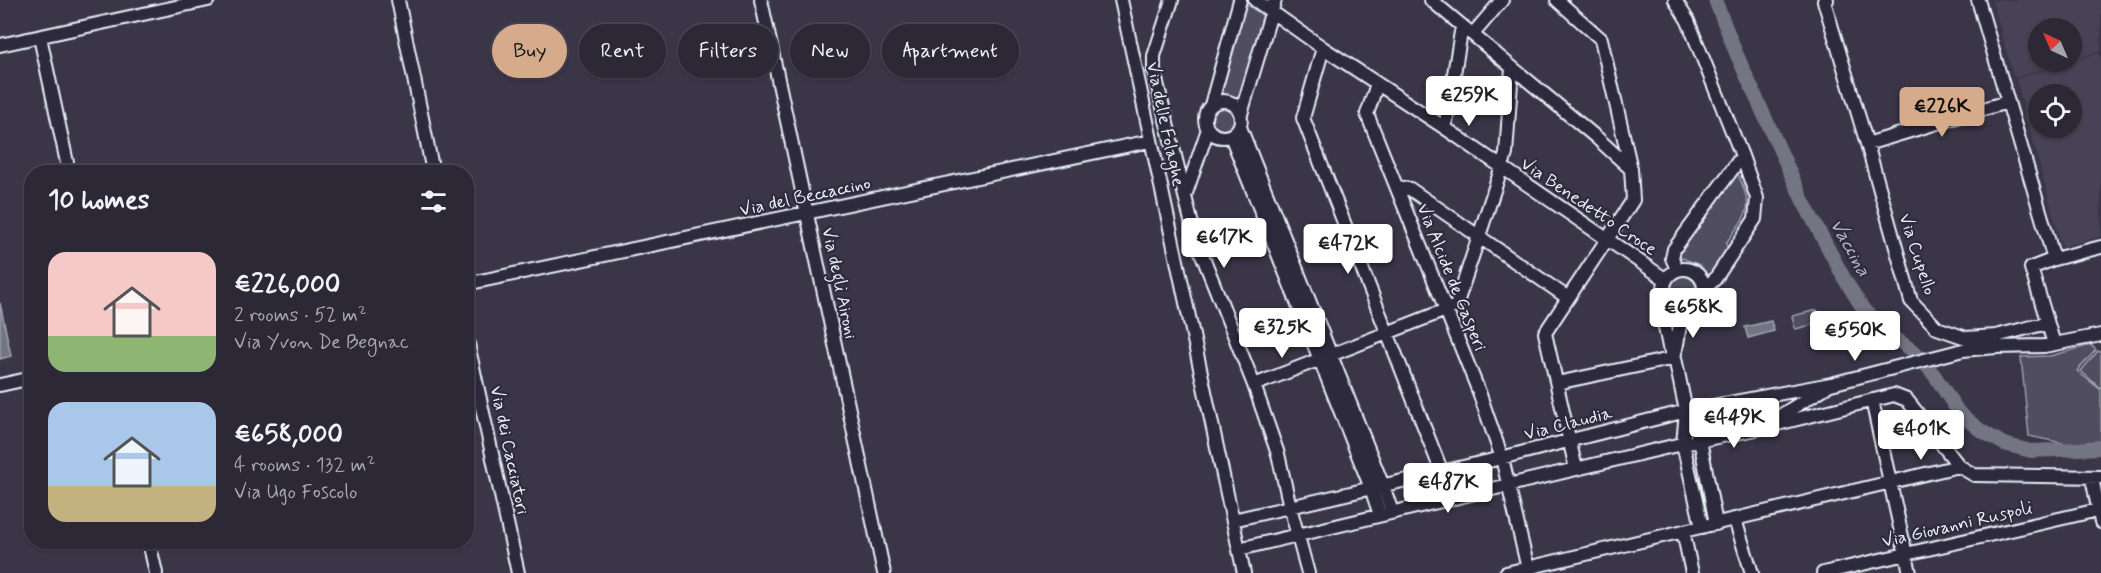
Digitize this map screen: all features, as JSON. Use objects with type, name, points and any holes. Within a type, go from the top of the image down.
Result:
[{"type":"street","points":[[0,45],[208,0]]},
{"type":"street","points":[[398,0],[432,165]]},
{"type":"street","name":"Via degli Aironi","points":[[761,0],[884,573]]},
{"type":"street","name":"Via delle Folaghe","points":[[1121,0],[1244,573]]},
{"type":"street","points":[[1173,0],[1154,56],[1153,69],[1195,237],[1254,386],[1278,454],[1308,573]]},
{"type":"street","points":[[1240,0],[1211,105],[1205,114],[1208,129],[1221,138],[1238,126],[1273,6]]},
{"type":"street","name":"Via Benedetto Croce","points":[[1255,0],[1273,6],[1323,48],[1445,128],[1665,279]]},
{"type":"street","points":[[1431,0],[1631,169]]},
{"type":"street","points":[[1473,34],[1502,0]]},
{"type":"street","points":[[1557,0],[1601,39],[1631,169],[1633,200],[1545,333],[1576,469]]},
{"type":"street","points":[[1675,0],[1688,21],[1757,198],[1755,219],[1715,279],[1704,289]]},
{"type":"street","name":"Via Cupello","points":[[1825,0],[1911,302],[1937,328],[1966,338],[1996,336],[2047,323]]},
{"type":"street","points":[[1978,0],[2054,259]]},
{"type":"street","points":[[1445,128],[1462,26]]},
{"type":"street","points":[[40,37],[67,165]]},
{"type":"street","points":[[1323,48],[1303,118],[1452,498]]},
{"type":"street","points":[[1254,386],[1456,306],[1506,153],[1512,68]]},
{"type":"street","name":"Via Alcide de Gasperi","points":[[1377,84],[1367,114],[1446,310],[1502,458],[1528,571]]},
{"type":"street","points":[[1211,105],[1222,100],[1234,104],[1238,126],[1280,242],[1386,513]]},
{"type":"street","points":[[1867,144],[2007,102]]},
{"type":"street","points":[[1185,197],[1208,129]]},
{"type":"street","name":"Via del Beccaccino","points":[[474,282],[1150,141]]},
{"type":"street","points":[[1677,269],[1672,258],[1674,249],[1742,156]]},
{"type":"street","points":[[1397,187],[1410,189],[1568,298]]},
{"type":"street","points":[[1173,242],[1195,237]]},
{"type":"street","points":[[2054,344],[2031,268],[2054,259],[2101,247]]},
{"type":"street","points":[[1665,298],[1673,307],[1685,309],[1696,305],[1704,289],[1700,277],[1690,269],[1677,269],[1665,279],[1662,313],[1686,411],[1700,440],[1716,524]]},
{"type":"street","points":[[1674,357],[1679,325],[1685,309]]},
{"type":"street","points":[[1761,428],[1832,384],[1886,369],[1969,350],[2054,344],[2101,335]]},
{"type":"street","points":[[1557,383],[1674,357]]},
{"type":"street","name":"Via dei Cacciatori","points":[[474,372],[518,573]]},
{"type":"street","points":[[0,385],[24,380]]},
{"type":"street","name":"Via Claudia","points":[[1233,520],[1502,458],[1686,411],[1832,384]]},
{"type":"street","points":[[1239,549],[1894,395],[1907,400],[1959,466],[1969,473],[1981,477],[2096,478],[2100,516]]},
{"type":"street","points":[[1872,400],[1910,573]]},
{"type":"street","points":[[1686,411],[1683,444],[1702,527]]},
{"type":"street","points":[[1506,573],[1528,571],[1683,531],[1891,484],[1959,466]]},
{"type":"street","name":"Via Giovanni Ruspoli","points":[[1823,573],[1906,554],[2100,516]]},
{"type":"street","points":[[1735,520],[1752,573]]},
{"type":"street","points":[[1683,531],[1692,573]]},
{"type":"street","points":[[151,549],[156,573]]},
{"type":"shaded area","points":[[1992,0],[2101,0],[2101,51],[2082,57],[2082,18],[2028,18],[2028,72],[2033,72],[2014,78]]},
{"type":"shaded area","points":[[1243,2],[1266,18],[1240,104],[1229,98],[1217,99]]},
{"type":"shaded area","points":[[2099,53],[2101,60],[2101,236],[2062,247],[2032,138],[2082,138],[2082,84],[2028,84],[2028,123],[2016,79],[2038,72],[2082,72],[2082,58]]},
{"type":"shaded area","points":[[1223,108],[1232,111],[1235,120],[1232,129],[1223,132],[1214,129],[1211,120],[1214,111]]},
{"type":"shaded area","points":[[1737,172],[1746,195],[1747,210],[1726,243],[1729,252],[1710,278],[1700,265],[1678,255]]},
{"type":"shaded area","points":[[1683,276],[1692,280],[1696,289],[1692,298],[1683,302],[1674,298],[1670,289],[1674,280]]},
{"type":"shaded area","points":[[1817,310],[1820,323],[1795,329],[1792,316]]},
{"type":"shaded area","points":[[2091,345],[2096,350],[2077,371],[2101,390],[2101,441],[2066,444],[2029,436],[2021,357],[2050,356]]},
{"type":"shaded area","points":[[2098,351],[2101,353],[2101,389],[2081,371]]},
{"type":"water","points":[[0,303],[11,356],[0,359]]},
{"type":"water","points":[[1771,321],[1774,331],[1748,338],[1745,327]]},
{"type":"waterway","name":"Vaccina","points":[[1715,0],[1736,53],[1803,201],[1845,280],[1864,310],[1885,331],[1916,353],[1935,376],[1959,413],[1980,430],[2004,444],[2031,451],[2101,448]]}]
